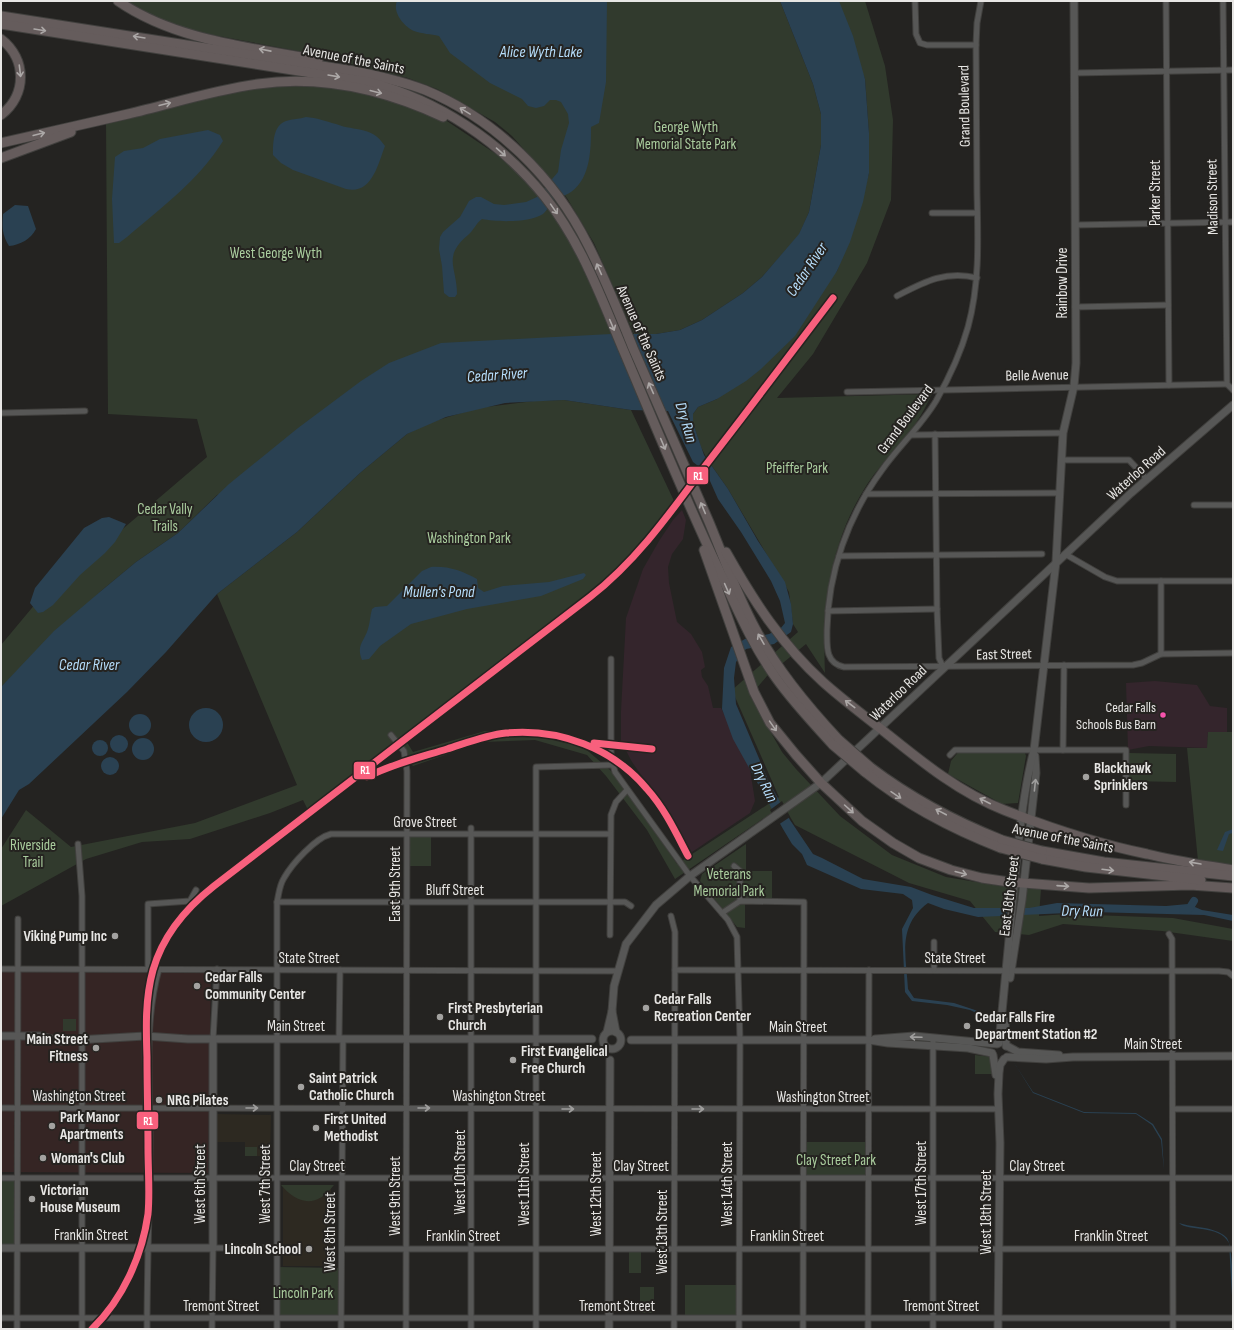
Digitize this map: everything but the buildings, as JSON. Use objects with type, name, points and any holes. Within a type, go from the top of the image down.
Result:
[{"type":"highway","points":[[118,1],[142,16],[173,29],[229,43],[376,72],[397,78],[425,90]]},
{"type":"highway","name":"Avenue of the Saints","points":[[1,16],[354,71],[389,79],[425,90],[452,103],[482,121],[508,142],[538,171],[567,209],[588,245],[747,613],[778,674]]},
{"type":"highway","name":"Avenue of the Saints","points":[[1,24],[369,82],[421,99],[483,136],[530,179],[553,208],[579,249],[685,498],[743,623],[778,674],[803,699],[836,742],[867,770],[935,809],[1002,844],[1086,867],[1233,884]]},
{"type":"highway","points":[[1,39],[14,52],[21,72],[20,87],[16,98],[1,115]]},
{"type":"highway","points":[[1,143],[251,85],[290,82],[325,83],[374,91],[408,101],[483,136]]},
{"type":"highway","points":[[1,158],[58,136],[127,114]]},
{"type":"highway","points":[[685,498],[754,692],[775,729],[821,783],[862,821],[893,843],[934,864],[982,878],[1089,888],[1190,885],[1233,888]]},
{"type":"highway","points":[[710,526],[750,594],[798,658],[839,697],[916,757],[962,789],[991,804],[1062,831],[1146,854],[1233,870]]},
{"type":"highway","name":"Avenue of the Saints","points":[[1042,855],[1233,876]]},
{"type":"main road","name":"Rainbow Drive","points":[[1056,562],[1063,433],[1074,386],[1076,363],[1073,1]]},
{"type":"main road","name":"Waterloo Road","points":[[617,1046],[620,1039],[617,1033],[611,1003],[617,970],[626,944],[644,918],[660,900],[690,876],[821,783],[943,667],[1147,479],[1232,409]]},
{"type":"main road","name":"East 18th Street","points":[[1010,970],[1010,926],[1014,882],[1028,771],[1034,750],[1056,562]]},
{"type":"main road","name":"East 18th Street","points":[[1002,1045],[1010,970],[1019,927],[1025,883],[1036,773],[1034,750]]},
{"type":"main road","name":"Waterloo Road","points":[[605,1045],[606,1033],[612,1011]]},
{"type":"main road","name":"Main Street","points":[[1,1036],[41,1036],[60,1041],[82,1041],[147,1036],[213,1039],[592,1039],[606,1033]]},
{"type":"main road","points":[[606,1033],[617,1033]]},
{"type":"main road","name":"Main Street","points":[[617,1033],[631,1040]]},
{"type":"main road","name":"Main Street","points":[[592,1039],[605,1045],[617,1046],[631,1040],[869,1040],[889,1037],[933,1042],[992,1054]]},
{"type":"main road","name":"West 6th Street","points":[[212,1248],[213,1039]]},
{"type":"main road","name":"Main Street","points":[[933,1042],[1002,1045],[1018,1052],[1073,1057]]},
{"type":"main road","name":"West 12th Street","points":[[605,1045],[610,1060],[609,1329]]},
{"type":"main road","points":[[1002,1045],[1009,1052],[1006,1058],[999,1060],[992,1054],[993,1048],[1002,1045]]},
{"type":"main road","name":"West 12th Street","points":[[610,1060],[617,1046]]},
{"type":"main road","name":"West 18th Street","points":[[992,1054],[998,1094]]},
{"type":"main road","name":"Main Street","points":[[1006,1058],[1046,1059],[1073,1057],[1233,1056]]},
{"type":"main road","name":"West 18th Street","points":[[998,1329],[998,1094],[1000,1065],[1006,1058]]},
{"type":"main road","name":"Franklin Street","points":[[1,1248],[212,1248]]},
{"type":"street","points":[[915,1],[916,34],[920,43],[927,45],[976,45]]},
{"type":"street","name":"Grand Boulevard","points":[[844,667],[836,665],[830,658],[827,648],[828,611],[839,556],[852,521],[866,494],[882,469],[912,435],[930,410],[942,389],[958,357],[968,328],[977,278],[976,45],[977,23],[981,1]]},
{"type":"street","name":"Parker Street","points":[[1166,1],[1169,385]]},
{"type":"street","name":"Madison Street","points":[[1223,1],[1224,222],[1227,384]]},
{"type":"street","points":[[1074,73],[1233,70]]},
{"type":"street","points":[[932,213],[977,213]]},
{"type":"street","points":[[1075,224],[1233,222]]},
{"type":"street","points":[[897,296],[934,278],[963,276],[977,278]]},
{"type":"street","points":[[1075,307],[1168,305]]},
{"type":"street","points":[[1227,384],[1233,390]]},
{"type":"street","name":"Belle Avenue","points":[[847,392],[1074,386],[1227,384]]},
{"type":"street","points":[[1,413],[85,411]]},
{"type":"street","points":[[912,435],[1063,433]]},
{"type":"street","points":[[935,434],[937,609],[939,658],[943,667]]},
{"type":"street","points":[[1061,460],[1129,460],[1147,479]]},
{"type":"street","points":[[866,494],[1059,493]]},
{"type":"street","points":[[1194,505],[1233,505]]},
{"type":"street","points":[[839,556],[1042,554]]},
{"type":"street","points":[[1065,554],[1111,580],[1233,580]]},
{"type":"street","points":[[1161,581],[1161,654],[1233,653]]},
{"type":"street","points":[[828,611],[937,609]]},
{"type":"street","name":"East Street","points":[[844,667],[1133,665],[1142,663],[1161,654]]},
{"type":"street","points":[[611,659],[612,765]]},
{"type":"street","points":[[1063,750],[1064,665]]},
{"type":"street","name":"East 9th Street","points":[[391,735],[402,748],[406,762],[408,1039]]},
{"type":"street","points":[[950,755],[955,750],[1126,750],[1126,805]]},
{"type":"street","name":"West 11th Street","points":[[536,1329],[536,767],[612,765]]},
{"type":"street","name":"West 14th Street","points":[[612,765],[626,790],[690,876],[722,913],[733,928],[737,937],[740,1040],[739,1329]]},
{"type":"street","points":[[610,935],[611,815],[616,802],[626,790]]},
{"type":"street","name":"Grove Street","points":[[277,969],[277,902],[280,888],[283,879],[320,838],[336,834],[407,834],[471,831],[536,834],[610,834]]},
{"type":"street","name":"West 10th Street","points":[[471,831],[471,1329]]},
{"type":"street","points":[[78,844],[82,896],[83,969],[82,1329]]},
{"type":"street","points":[[734,866],[740,871],[740,901]]},
{"type":"street","points":[[148,969],[148,904],[190,901],[196,890]]},
{"type":"street","points":[[722,913],[740,901],[804,902],[803,1329]]},
{"type":"street","name":"Bluff Street","points":[[277,902],[625,902],[631,906]]},
{"type":"street","name":"West 13th Street","points":[[671,916],[674,926],[675,970],[674,1329]]},
{"type":"street","points":[[17,1329],[18,919]]},
{"type":"street","points":[[1169,934],[1172,939],[1173,1329]]},
{"type":"street","points":[[934,942],[934,970]]},
{"type":"street","name":"State Street","points":[[1,968],[617,970]]},
{"type":"street","points":[[147,1329],[147,1036],[153,995],[159,969]]},
{"type":"street","points":[[213,1039],[217,969]]},
{"type":"street","name":"West 7th Street","points":[[277,969],[277,1329]]},
{"type":"street","name":"West 8th Street","points":[[340,970],[342,1108],[341,1329]]},
{"type":"street","name":"State Street","points":[[675,970],[1172,970],[1224,971],[1233,976]]},
{"type":"street","points":[[868,1329],[869,970]]},
{"type":"street","name":"West 9th Street","points":[[406,1329],[408,1039]]},
{"type":"street","name":"West 17th Street","points":[[933,1042],[933,1329]]},
{"type":"street","name":"Washington Street","points":[[1,1108],[998,1109]]},
{"type":"street","points":[[1173,1109],[1233,1109]]},
{"type":"street","name":"Clay Street","points":[[1,1178],[1233,1178]]},
{"type":"street","name":"Franklin Street","points":[[212,1248],[277,1248]]},
{"type":"street","name":"West 6th Street","points":[[212,1248],[212,1329]]},
{"type":"street","name":"Franklin Street","points":[[342,1249],[1231,1249]]},
{"type":"street","name":"Tremont Street","points":[[1,1318],[1233,1318]]},
{"type":"shaded area","points":[[682,510],[686,520],[683,539],[672,554],[668,567],[669,583],[677,622],[691,634],[702,652],[705,667],[701,670],[702,677],[708,686],[713,708],[721,708],[749,763],[755,801],[750,813],[689,854],[667,811],[632,762],[621,741],[621,711],[626,618],[643,569],[659,541],[673,520]]},
{"type":"shaded area","points":[[1155,681],[1197,685],[1210,706],[1227,708],[1227,732],[1208,732],[1207,748],[1149,746],[1128,750],[1126,683]]},
{"type":"shaded area","points":[[1,972],[211,973],[208,1173],[1,1172]]},
{"type":"shaded area","points":[[217,1114],[271,1115],[270,1156],[245,1156],[245,1142],[217,1142]]},
{"type":"shaded area","points":[[283,1188],[331,1188],[331,1266],[283,1266]]},
{"type":"green space","name":"George Wyth Memorial State Park","points":[[126,1],[780,1],[813,84],[821,114],[821,145],[809,212],[799,235],[762,277],[743,293],[702,320],[680,330],[656,334],[634,334],[594,243],[567,198],[512,136],[495,122],[437,89],[408,78],[298,51],[208,34],[177,26]]},
{"type":"green space","points":[[834,1],[865,1],[885,66],[893,120],[891,200],[867,263],[813,354],[777,398],[932,394],[910,431],[868,483],[855,505],[845,528],[831,574],[827,598],[824,648],[825,673],[806,644],[767,676],[750,696],[782,752],[796,769],[840,816],[892,855],[946,877],[1000,886],[1041,889],[1039,916],[1066,914],[1173,918],[1233,929],[1233,941],[1162,931],[1063,924],[1029,935],[995,932],[970,901],[909,883],[795,825],[783,805],[675,879],[647,830],[606,776],[587,755],[535,740],[483,742],[413,766],[396,746],[309,812],[303,800],[270,813],[190,839],[142,842],[86,859],[1,906],[1,849],[26,810],[71,847],[195,823],[297,785],[217,594],[297,532],[360,473],[407,434],[428,423],[478,408],[534,401],[564,400],[631,410],[675,503],[657,528],[601,588],[405,739],[413,752],[485,731],[526,732],[574,739],[617,776],[677,864],[779,797],[732,690],[798,632],[793,624],[789,592],[728,489],[707,459],[701,447],[693,423],[693,414],[698,407],[717,399],[837,271],[855,223],[869,173],[869,133],[865,79]]},
{"type":"green space","name":"West George Wyth","points":[[273,82],[374,91],[438,115],[521,171],[568,229],[621,346],[217,495],[178,533],[136,562],[101,591],[1,687],[1,645],[36,603],[207,457],[197,419],[108,414],[106,121]]},
{"type":"green space","points":[[1208,732],[1233,732],[1233,866],[1198,861],[1187,748],[1207,748]]},
{"type":"green space","points":[[960,750],[1024,750],[1026,756],[1018,803],[1002,804],[948,774],[951,761]]},
{"type":"green space","points":[[1129,753],[1176,754],[1176,782],[1129,781]]},
{"type":"green space","points":[[409,836],[431,836],[431,866],[409,866]]},
{"type":"green space","name":"Veterans Memorial Park","points":[[746,844],[746,871],[772,871],[772,900],[745,900],[745,928],[737,927],[700,881],[702,874]]},
{"type":"green space","points":[[63,1019],[76,1019],[76,1031],[63,1031]]},
{"type":"green space","points":[[975,1055],[992,1057],[992,1074],[975,1074]]},
{"type":"green space","name":"Clay Street Park","points":[[804,1142],[868,1142],[868,1178],[804,1178]]},
{"type":"green space","points":[[245,1147],[257,1147],[257,1156],[245,1156]]},
{"type":"green space","points":[[1,1178],[17,1178],[17,1248],[1,1248]]},
{"type":"green space","points":[[281,1185],[334,1185],[321,1197],[308,1201],[294,1197]]},
{"type":"green space","points":[[629,1249],[641,1249],[641,1273],[629,1273]]},
{"type":"green space","name":"Lincoln Park","points":[[277,1267],[342,1268],[341,1318],[277,1318]]},
{"type":"green space","points":[[685,1285],[739,1285],[739,1318],[685,1318]]},
{"type":"green space","points":[[640,1287],[654,1287],[654,1313],[640,1313]]},
{"type":"water","name":"Alice Wyth Lake","points":[[397,1],[607,1],[606,82],[599,123],[591,127],[590,153],[583,179],[571,192],[555,200],[543,214],[537,217],[513,221],[482,219],[455,250],[453,263],[457,294],[455,297],[449,297],[444,293],[439,249],[440,237],[443,232],[460,217],[469,201],[476,197],[481,197],[494,204],[504,205],[526,202],[537,197],[558,172],[561,150],[569,123],[568,114],[561,102],[556,100],[550,100],[544,106],[536,108],[528,106],[522,99],[490,83],[450,53],[439,36],[417,32],[406,26],[400,19],[396,10]]},
{"type":"water","name":"Cedar River","points":[[780,1],[839,1],[853,36],[865,79],[869,133],[869,173],[863,202],[850,242],[837,271],[795,336],[761,369],[746,381],[717,399],[698,407],[693,414],[693,423],[704,455],[728,489],[758,541],[785,582],[791,604],[793,624],[791,632],[774,644],[746,649],[736,662],[734,678],[736,704],[769,782],[790,820],[813,854],[863,879],[911,887],[974,908],[1029,908],[1057,903],[1166,906],[1188,904],[1202,910],[1233,915],[1233,921],[1204,915],[1091,912],[978,917],[944,909],[928,903],[918,912],[908,931],[905,953],[908,989],[914,998],[954,1003],[993,1016],[993,1021],[970,1010],[947,1005],[912,1001],[905,992],[902,929],[913,908],[912,900],[903,894],[861,889],[807,865],[802,854],[792,844],[783,829],[733,739],[722,709],[724,668],[731,647],[745,639],[769,634],[780,629],[785,623],[780,601],[771,581],[741,532],[718,499],[706,472],[693,462],[668,411],[631,410],[564,400],[505,403],[446,417],[407,434],[360,473],[297,532],[217,594],[166,652],[127,692],[29,784],[19,790],[1,819],[1,687],[54,631],[101,591],[136,562],[178,533],[229,484],[298,428],[361,381],[389,363],[441,343],[611,334],[656,334],[680,330],[702,320],[743,293],[762,277],[799,234],[809,212],[821,145],[821,114],[813,84]]},
{"type":"water","points":[[306,117],[363,130],[380,139],[385,146],[373,176],[368,183],[355,190],[346,189],[293,170],[281,163],[273,155],[273,146],[278,126],[286,121]]},
{"type":"water","points":[[208,130],[220,135],[223,141],[213,156],[179,193],[127,237],[119,243],[114,243],[112,199],[115,157],[124,151],[143,148],[160,139]]},
{"type":"water","points":[[15,205],[28,206],[36,229],[34,233],[25,241],[9,246],[3,231],[3,214]]},
{"type":"water","points":[[109,517],[126,524],[115,542],[80,575],[53,605],[43,612],[38,613],[30,603],[35,588],[84,528],[102,518]]},
{"type":"water","name":"Mullen's Pond","points":[[431,567],[450,568],[461,571],[477,579],[478,588],[484,592],[503,586],[549,582],[584,573],[586,575],[583,579],[541,596],[467,609],[411,624],[380,646],[369,659],[362,660],[360,655],[360,647],[368,629],[372,609],[375,607],[387,606],[422,571]]},
{"type":"water","points":[[206,708],[212,709],[218,713],[222,719],[222,731],[218,737],[212,741],[206,742],[200,741],[194,737],[190,731],[189,725],[190,719],[194,713],[200,709]]},
{"type":"water","points":[[140,714],[148,717],[151,725],[148,733],[140,736],[132,733],[129,725],[132,717]]},
{"type":"water","points":[[115,735],[123,735],[128,740],[126,751],[123,753],[115,753],[110,748],[110,740]]},
{"type":"water","points":[[143,738],[151,741],[154,749],[151,757],[143,760],[135,757],[132,749],[135,741]]},
{"type":"water","points":[[97,740],[103,740],[108,745],[106,754],[103,756],[97,756],[92,751],[92,745]]},
{"type":"water","points":[[106,757],[114,757],[119,762],[117,773],[114,775],[106,775],[101,770],[101,762]]},
{"type":"water","points":[[1233,829],[1233,833],[1229,834],[1223,851],[1217,850],[1225,832]]},
{"type":"water","points":[[1013,1061],[1033,1092],[1084,1112],[1136,1113],[1153,1124],[1162,1139],[1164,1170],[1161,1140],[1152,1125],[1136,1114],[1084,1113],[1033,1093]]},
{"type":"water","points":[[1179,1223],[1210,1229],[1221,1233],[1226,1237],[1229,1243],[1218,1233],[1183,1226]]},
{"type":"water","points":[[1229,1243],[1232,1261],[1233,1313]]},
{"type":"pier","points":[[782,801],[790,817],[778,825],[770,810]]},
{"type":"waterway","name":"Dry Run","points":[[1183,910],[1189,909],[1194,901]]},
{"type":"transit line","name":"R1","points":[[92,1329],[122,1291],[136,1261],[145,1230],[149,1198],[146,1035],[147,1003],[150,981],[157,957],[169,934],[185,913],[204,894],[590,597],[622,569],[650,538],[833,298]]},
{"type":"transit line","name":"R1","points":[[367,777],[386,768],[407,761],[476,740],[506,733],[526,732],[565,738],[584,744],[601,752],[618,762],[633,775],[647,789],[670,821],[688,856]]},
{"type":"transit line","name":"R1","points":[[594,743],[652,749]]},
{"type":"place","name":"Cedar Falls Schools Bus Barn","points":[[1163,715]]},
{"type":"place","name":"Blackhawk Sprinklers","points":[[1086,777]]},
{"type":"place","name":"Viking Pump Inc","points":[[115,936]]},
{"type":"place","name":"Cedar Falls Community Center","points":[[197,986]]},
{"type":"place","name":"Cedar Falls Recreation Center","points":[[646,1008]]},
{"type":"place","name":"First Presbyterian Church","points":[[440,1017]]},
{"type":"place","name":"Cedar Falls Fire Department Station #2","points":[[967,1026]]},
{"type":"place","name":"Main Street Fitness","points":[[96,1048]]},
{"type":"place","name":"First Evangelical Free Church","points":[[513,1060]]},
{"type":"place","name":"Saint Patrick Catholic Church","points":[[301,1087]]},
{"type":"place","name":"NRG Pilates","points":[[159,1100]]},
{"type":"place","name":"Park Manor Apartments","points":[[52,1126]]},
{"type":"place","name":"First United Methodist","points":[[316,1128]]},
{"type":"place","name":"Woman's Club","points":[[43,1158]]},
{"type":"place","name":"Victorian House Museum","points":[[32,1199]]},
{"type":"place","name":"Lincoln School","points":[[309,1249]]},
{"type":"park label","name":"Pfeiffer Park","points":[[797,468]]},
{"type":"park label","name":"Cedar Vally Trails","points":[[165,518]]},
{"type":"park label","name":"Washington Park","points":[[469,538]]},
{"type":"park label","name":"Riverside Trail","points":[[33,854]]}]
